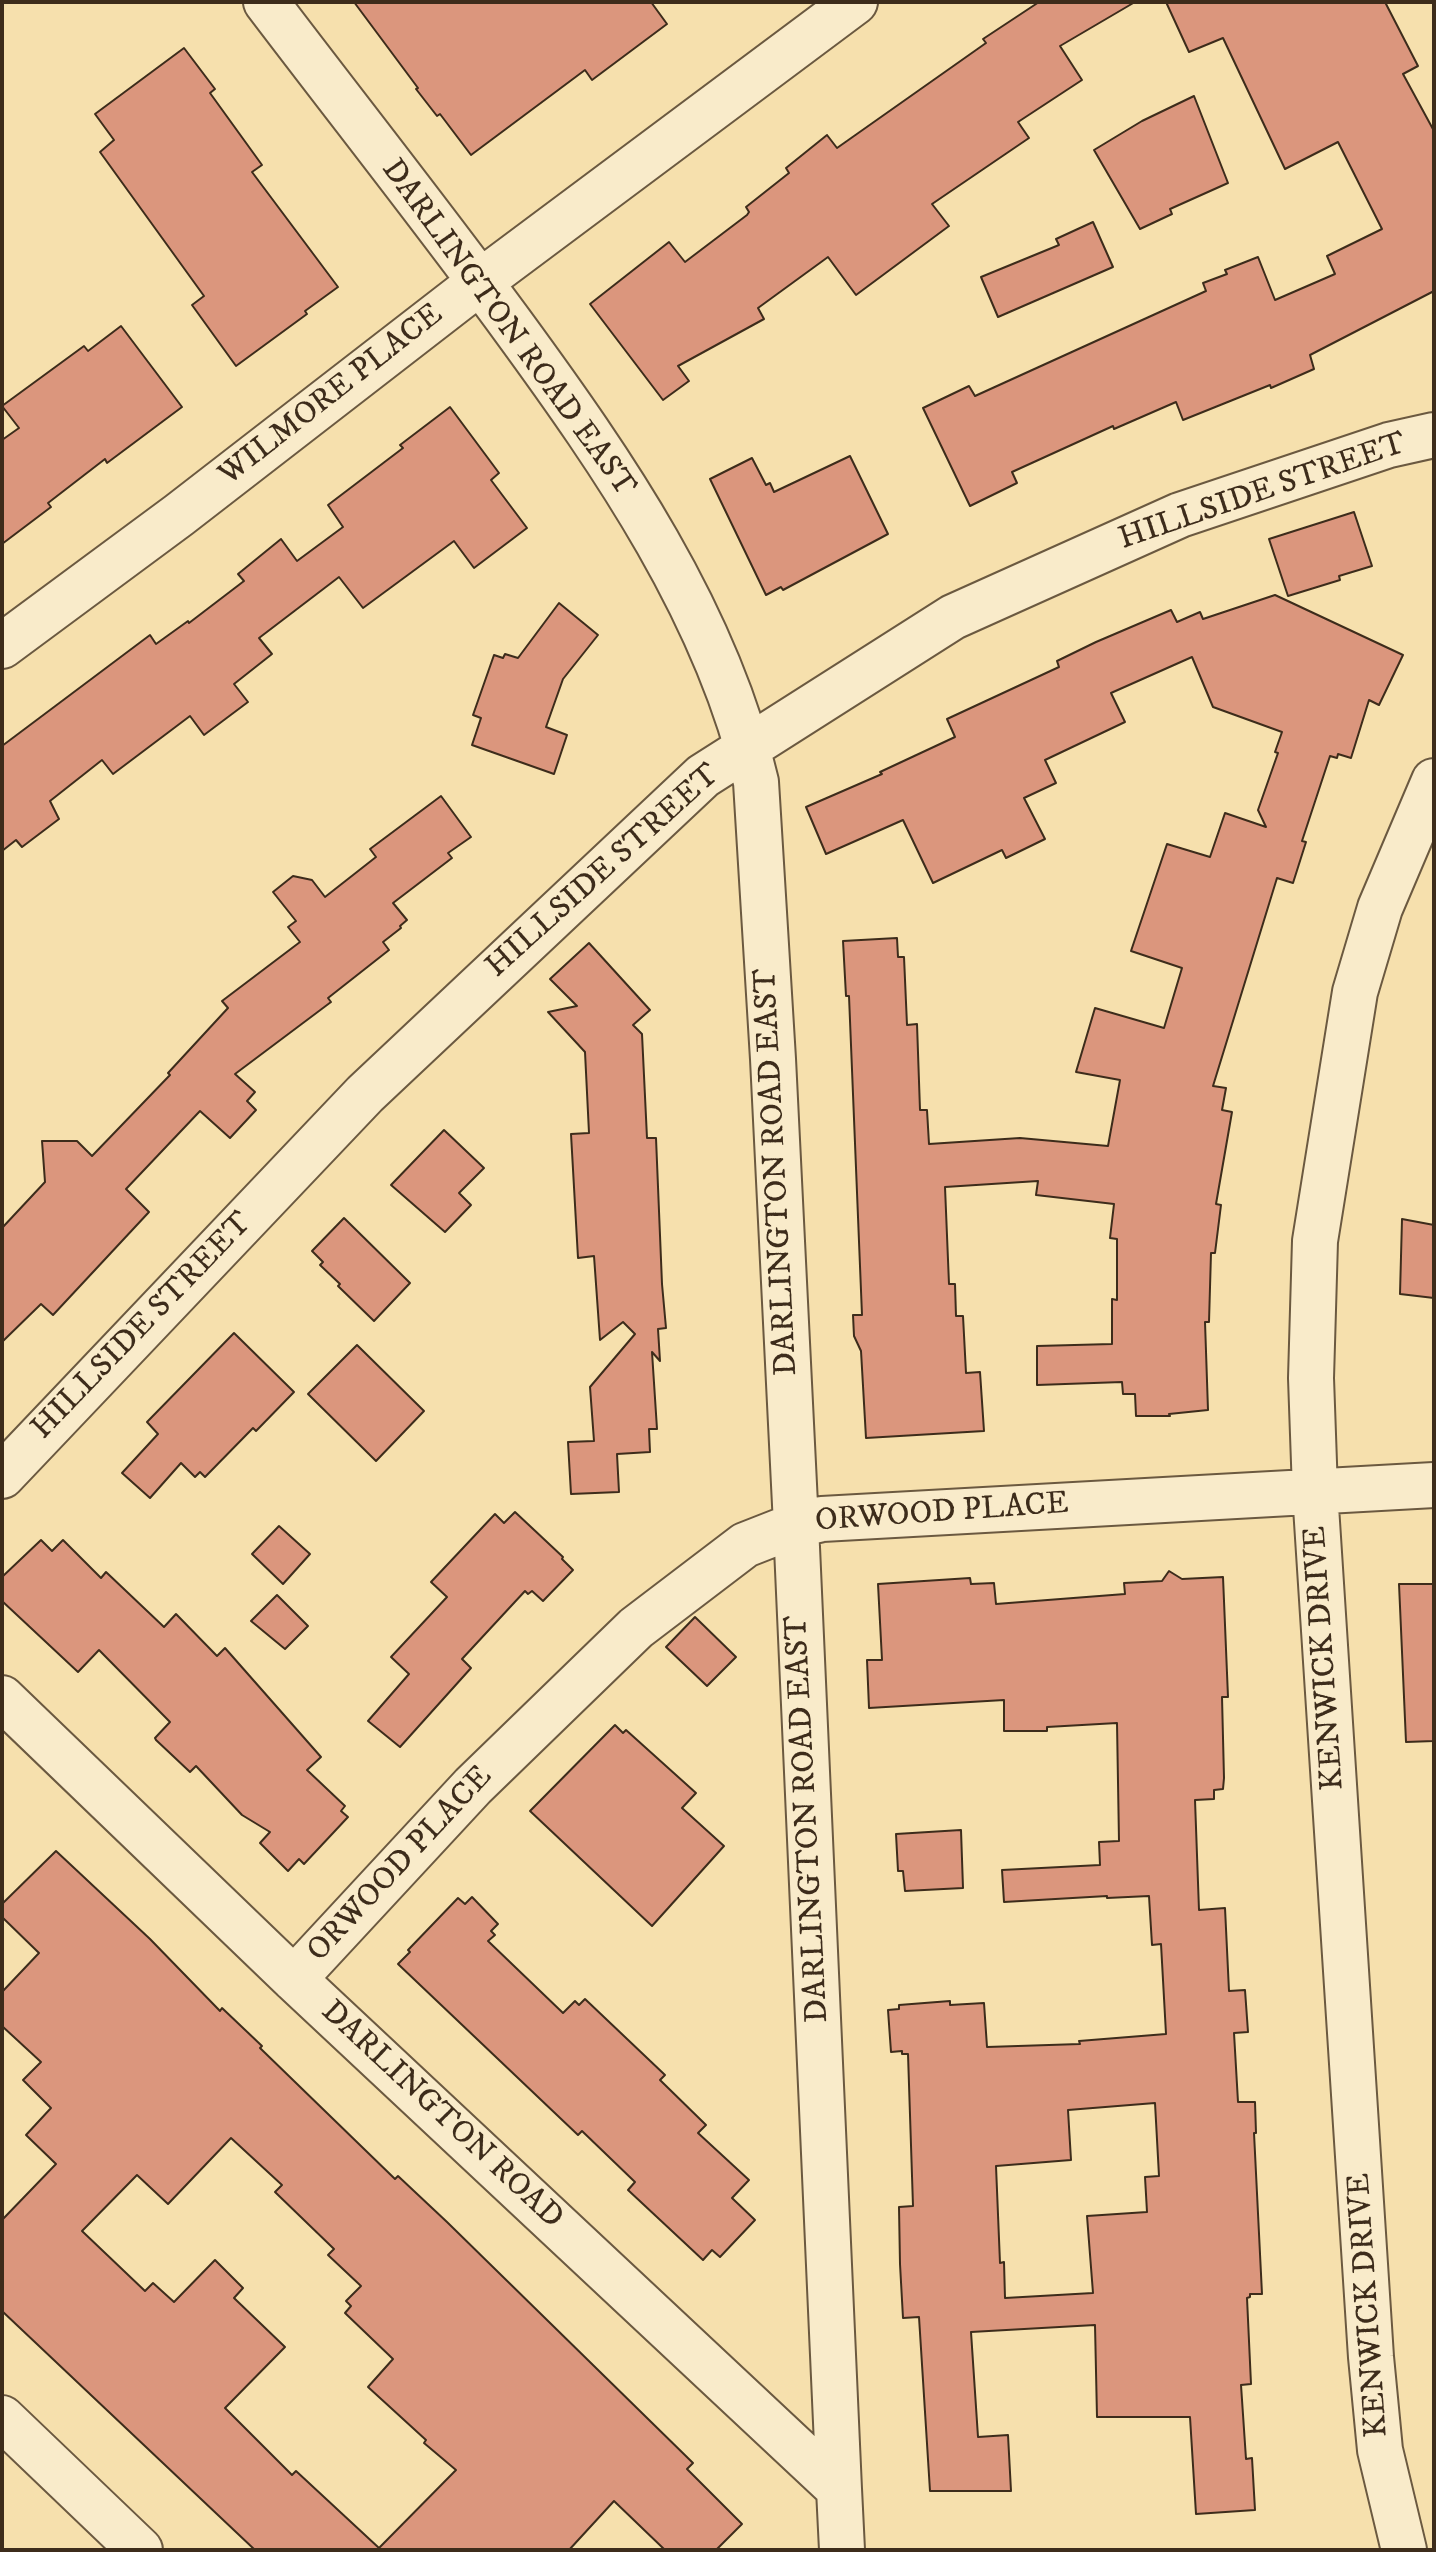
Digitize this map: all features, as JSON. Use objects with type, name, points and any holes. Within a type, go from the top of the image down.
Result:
[{"type":"street","name":"DARLINGTON ROAD EAST","points":[[266,2],[568,402],[648,527],[713,647],[748,746],[756,782],[796,1525],[839,2489]]},
{"type":"street","name":"WILMORE PLACE","points":[[2,646],[179,515],[480,282],[855,2]]},
{"type":"street","name":"HILLSIDE STREET","points":[[2,1476],[365,1094],[703,776],[953,617],[1180,515],[1389,445],[1434,435]]},
{"type":"street","name":"KENWICK DRIVE","points":[[1404,2550],[1380,2450],[1371,2357],[1315,1491],[1311,1378],[1315,1241],[1355,992],[1380,908],[1434,781]]},
{"type":"street","name":"ORWOOD PLACE","points":[[294,1979],[473,1786],[636,1628],[745,1545],[796,1525],[822,1519],[1434,1485]]},
{"type":"street","name":"DARLINGTON ROAD","points":[[2,1698],[294,1979],[839,2489]]},
{"type":"street","points":[[2,2418],[140,2550]]},
{"type":"street","points":[[839,2489],[842,2550]]},
{"type":"building","points":[[354,2],[651,2],[667,24],[592,80],[585,70],[471,155],[440,114],[437,116],[416,89]]},
{"type":"building","points":[[1039,2],[1135,2],[1060,46],[1082,80],[1018,122],[1029,138],[932,204],[949,226],[856,295],[828,257],[758,308],[764,319],[678,366],[689,381],[663,400],[590,304],[669,242],[685,262],[747,215],[746,207],[789,173],[786,168],[827,135],[837,148],[986,43],[983,39]]},
{"type":"building","points":[[1166,2],[1385,2],[1418,66],[1403,74],[1434,131],[1434,291],[1310,355],[1314,369],[1183,420],[1176,402],[1114,429],[1113,426],[1012,472],[1017,483],[970,506],[923,408],[969,386],[975,396],[1206,291],[1203,283],[1258,257],[1275,300],[1335,274],[1327,256],[1382,229],[1338,142],[1285,169],[1223,38],[1189,52]]},
{"type":"building","points":[[184,48],[215,89],[210,93],[262,165],[252,172],[338,287],[236,366],[192,305],[204,296],[100,152],[114,140],[95,114]]},
{"type":"building","points":[[1194,96],[1228,183],[1170,209],[1172,214],[1140,229],[1094,150],[1142,121]]},
{"type":"building","points":[[1093,222],[1113,267],[998,317],[981,277],[1059,245],[1056,239]]},
{"type":"building","points":[[121,326],[182,407],[107,463],[105,459],[48,503],[51,507],[2,544],[2,440],[19,428],[2,406],[84,346],[88,351]]},
{"type":"building","points":[[450,407],[499,473],[491,480],[527,528],[474,568],[454,541],[363,608],[339,577],[259,638],[272,654],[234,684],[248,702],[204,735],[190,716],[113,774],[102,760],[50,801],[59,819],[22,847],[16,840],[2,851],[2,746],[150,635],[156,644],[189,623],[244,581],[238,574],[281,539],[297,561],[343,527],[328,505],[403,448],[400,445]]},
{"type":"building","points":[[850,456],[888,534],[783,590],[781,587],[766,595],[710,479],[752,458],[766,485],[770,483],[774,492]]},
{"type":"building","points":[[1354,512],[1372,566],[1339,576],[1340,580],[1288,596],[1269,539]]},
{"type":"building","points":[[1275,595],[1403,655],[1379,705],[1369,700],[1351,758],[1338,754],[1337,758],[1330,756],[1302,841],[1306,842],[1293,883],[1277,878],[1213,1086],[1226,1088],[1222,1110],[1232,1112],[1216,1204],[1221,1205],[1215,1253],[1211,1253],[1209,1322],[1205,1322],[1208,1410],[1170,1416],[1136,1416],[1135,1394],[1123,1394],[1122,1382],[1037,1385],[1037,1346],[1112,1344],[1112,1299],[1117,1300],[1117,1239],[1110,1238],[1114,1204],[1036,1195],[1038,1181],[945,1187],[949,1284],[955,1284],[956,1316],[963,1316],[966,1373],[980,1372],[984,1431],[866,1438],[861,1351],[854,1336],[853,1315],[862,1315],[849,996],[846,996],[843,941],[897,938],[898,957],[904,957],[907,1025],[917,1024],[920,1110],[927,1110],[929,1144],[1020,1138],[1108,1146],[1120,1080],[1076,1072],[1095,1008],[1164,1028],[1182,968],[1131,951],[1167,844],[1210,857],[1225,813],[1266,827],[1258,810],[1282,732],[1213,707],[1192,657],[1111,693],[1125,722],[1045,760],[1056,783],[1024,798],[1045,839],[1006,858],[1002,850],[933,883],[903,820],[826,854],[806,807],[882,774],[880,772],[955,737],[947,719],[1059,667],[1057,661],[1096,642],[1171,610],[1177,622],[1200,612],[1203,619]]},
{"type":"building","points":[[559,603],[598,635],[563,679],[546,727],[567,735],[554,774],[472,745],[481,718],[473,715],[494,655],[518,658]]},
{"type":"building","points":[[441,796],[471,837],[448,853],[452,858],[393,903],[407,920],[383,942],[389,950],[328,998],[331,1002],[235,1074],[255,1092],[247,1101],[256,1110],[230,1138],[200,1111],[126,1189],[149,1212],[53,1315],[41,1304],[2,1342],[2,1228],[45,1182],[42,1141],[77,1141],[92,1156],[170,1075],[168,1073],[228,1008],[222,1001],[300,942],[288,927],[296,921],[273,892],[293,876],[312,880],[325,897],[376,857],[370,849]]},
{"type":"building","points":[[589,943],[650,1010],[633,1025],[642,1034],[647,1138],[656,1138],[666,1328],[658,1329],[660,1361],[652,1352],[657,1429],[649,1429],[650,1452],[617,1454],[619,1492],[571,1494],[568,1442],[594,1441],[590,1387],[635,1334],[623,1322],[600,1340],[594,1256],[578,1258],[571,1134],[589,1133],[585,1052],[548,1012],[577,1006],[550,979]]},
{"type":"building","points":[[444,1130],[484,1168],[459,1193],[471,1205],[445,1232],[391,1185]]},
{"type":"building","points":[[344,1218],[410,1283],[374,1321],[338,1286],[340,1284],[320,1265],[323,1262],[312,1251]]},
{"type":"building","points":[[1402,1219],[1434,1225],[1434,1298],[1400,1294]]},
{"type":"building","points":[[234,1333],[294,1392],[205,1477],[200,1472],[195,1477],[181,1463],[150,1498],[122,1473],[158,1434],[147,1422]]},
{"type":"building","points":[[357,1345],[424,1411],[376,1461],[308,1394]]},
{"type":"building","points":[[515,1512],[573,1570],[543,1601],[532,1591],[528,1594],[525,1591],[462,1659],[471,1668],[400,1747],[368,1721],[409,1674],[391,1657],[447,1597],[431,1582],[495,1514],[504,1523]]},
{"type":"building","points":[[279,1526],[310,1554],[283,1584],[252,1554]]},
{"type":"building","points":[[41,1540],[52,1551],[63,1540],[101,1578],[106,1572],[164,1627],[176,1614],[217,1656],[225,1648],[321,1757],[307,1770],[345,1806],[341,1811],[348,1817],[304,1864],[299,1859],[288,1871],[260,1843],[270,1832],[242,1815],[196,1766],[190,1772],[156,1740],[170,1722],[99,1650],[78,1672],[2,1601],[2,1577]]},
{"type":"building","points":[[1169,1571],[1182,1579],[1223,1577],[1228,1697],[1222,1697],[1223,1789],[1214,1790],[1214,1799],[1195,1800],[1199,1910],[1225,1908],[1229,1991],[1245,1990],[1248,2032],[1234,2033],[1238,2102],[1255,2102],[1262,2294],[1250,2294],[1247,2298],[1251,2384],[1241,2385],[1246,2459],[1252,2458],[1255,2510],[1196,2514],[1190,2417],[1097,2417],[1095,2325],[971,2332],[978,2437],[1008,2435],[1011,2491],[930,2491],[919,2317],[903,2318],[900,2264],[899,2207],[913,2206],[908,2054],[891,2052],[888,2010],[899,2009],[899,2005],[950,2001],[950,2005],[984,2003],[987,2047],[1080,2044],[1079,2041],[1166,2034],[1161,1944],[1152,1945],[1149,1896],[1004,1902],[1002,1870],[1100,1865],[1099,1842],[1119,1841],[1117,1723],[1047,1727],[1047,1731],[1004,1731],[1004,1700],[869,1708],[867,1660],[882,1660],[878,1584],[970,1578],[971,1584],[994,1583],[996,1604],[1125,1594],[1124,1583],[1162,1581]],"holes":[[[1155,2103],[1159,2176],[1145,2177],[1147,2212],[1087,2216],[1093,2293],[1005,2298],[1004,2262],[1000,2263],[996,2166],[1071,2160],[1068,2110]]]},
{"type":"building","points":[[1399,1584],[1434,1584],[1434,1741],[1406,1742]]},
{"type":"building","points":[[277,1595],[308,1626],[285,1649],[251,1621]]},
{"type":"building","points":[[695,1617],[736,1657],[707,1686],[666,1647]]},
{"type":"building","points":[[615,1725],[623,1733],[626,1730],[696,1793],[682,1808],[724,1846],[652,1926],[530,1811]]},
{"type":"building","points":[[961,1830],[963,1888],[905,1891],[903,1871],[898,1871],[896,1834]]},
{"type":"building","points":[[56,1851],[150,1939],[220,2011],[222,2008],[262,2046],[260,2048],[395,2179],[398,2176],[447,2222],[693,2463],[687,2469],[742,2524],[716,2550],[665,2550],[614,2501],[569,2550],[255,2550],[2,2311],[2,2220],[56,2164],[26,2135],[51,2108],[23,2080],[41,2062],[2,2026],[2,1992],[39,1953],[2,1917],[2,1904]],"holes":[[[231,2138],[282,2185],[275,2192],[334,2249],[328,2255],[361,2286],[346,2301],[351,2306],[345,2313],[393,2359],[368,2387],[456,2470],[379,2548],[296,2471],[292,2475],[225,2408],[285,2347],[234,2298],[243,2288],[215,2260],[174,2302],[153,2283],[145,2291],[82,2231],[137,2175],[168,2204]]]},
{"type":"building","points":[[472,1897],[498,1924],[491,1931],[495,1935],[488,1941],[563,2013],[575,2001],[579,2005],[585,1999],[665,2075],[660,2080],[706,2125],[698,2133],[749,2180],[732,2198],[755,2220],[720,2257],[712,2250],[703,2260],[628,2190],[635,2182],[582,2131],[578,2135],[398,1964],[458,1898],[465,1904]]}]
